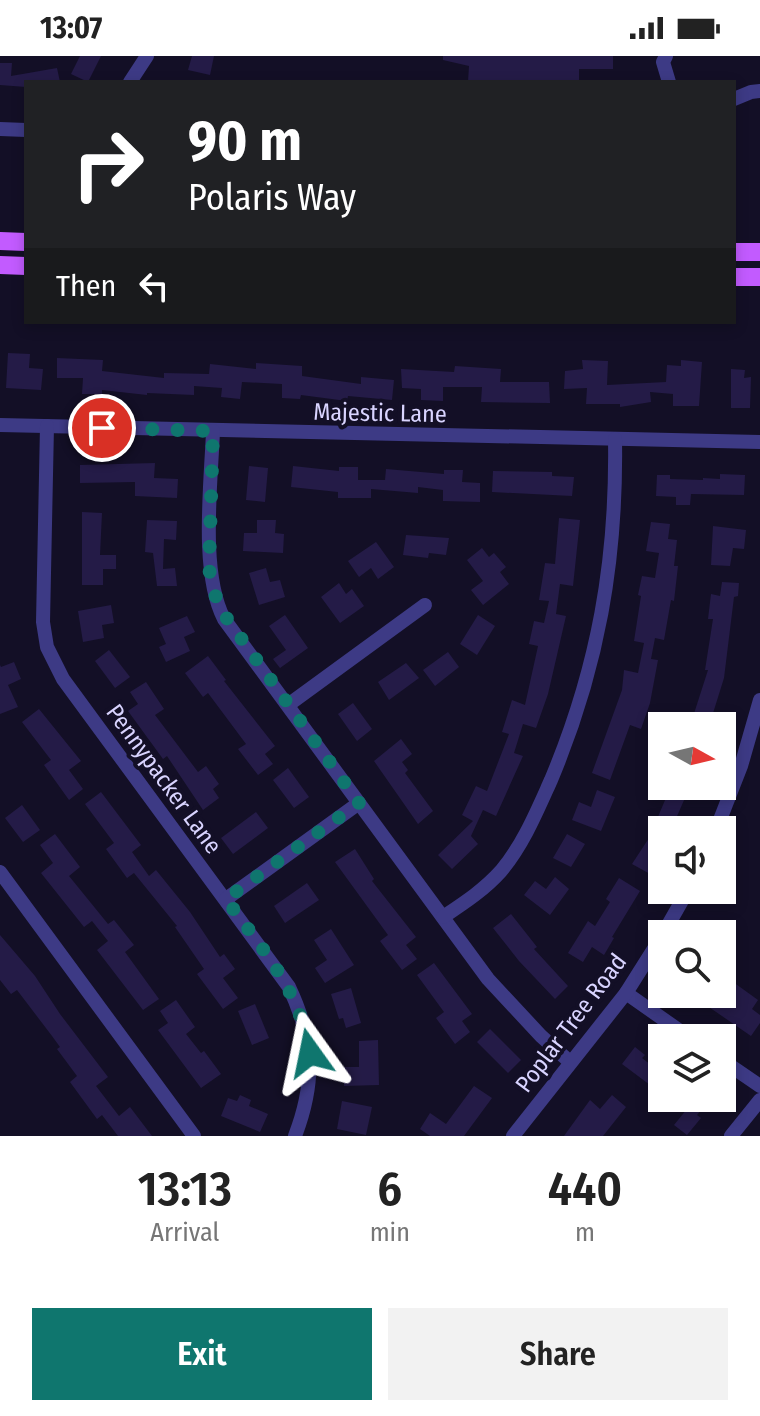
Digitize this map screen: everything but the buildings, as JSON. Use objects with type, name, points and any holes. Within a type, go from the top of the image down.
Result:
[{"type":"main road","points":[[0,241],[24,242]]},
{"type":"main road","points":[[736,252],[760,252]]},
{"type":"main road","points":[[0,265],[24,266]]},
{"type":"main road","points":[[736,277],[760,277]]},
{"type":"street","points":[[131,80],[147,56]]},
{"type":"street","points":[[666,56],[663,62],[668,80]]},
{"type":"street","points":[[736,98],[760,91]]},
{"type":"street","points":[[0,129],[24,130]]},
{"type":"street","name":"Majestic Lane","points":[[0,425],[760,442]]},
{"type":"street","name":"Pennypacker Lane","points":[[47,426],[43,622],[52,662],[282,976],[304,1023],[310,1075],[304,1112],[295,1136]]},
{"type":"street","points":[[213,431],[209,569],[214,595],[224,619],[506,1001],[570,1062]]},
{"type":"street","points":[[443,917],[486,887],[513,855],[541,801],[571,727],[594,655],[607,589],[613,525],[615,439]]},
{"type":"street","points":[[288,705],[425,605]]},
{"type":"street","points":[[721,816],[741,766],[760,700]]},
{"type":"street","points":[[226,899],[359,803]]},
{"type":"street","points":[[0,872],[194,1136]]},
{"type":"street","name":"Poplar Tree Road","points":[[513,1136],[626,993],[648,959]]},
{"type":"street","points":[[626,993],[670,1024]]},
{"type":"street","points":[[736,1070],[760,1086]]},
{"type":"street","points":[[731,1136],[760,1100]]},
{"type":"route","points":[[102,428],[213,431],[209,569],[218,606],[224,619],[359,803],[226,899],[289,987],[300,1010],[310,1053]]}]
